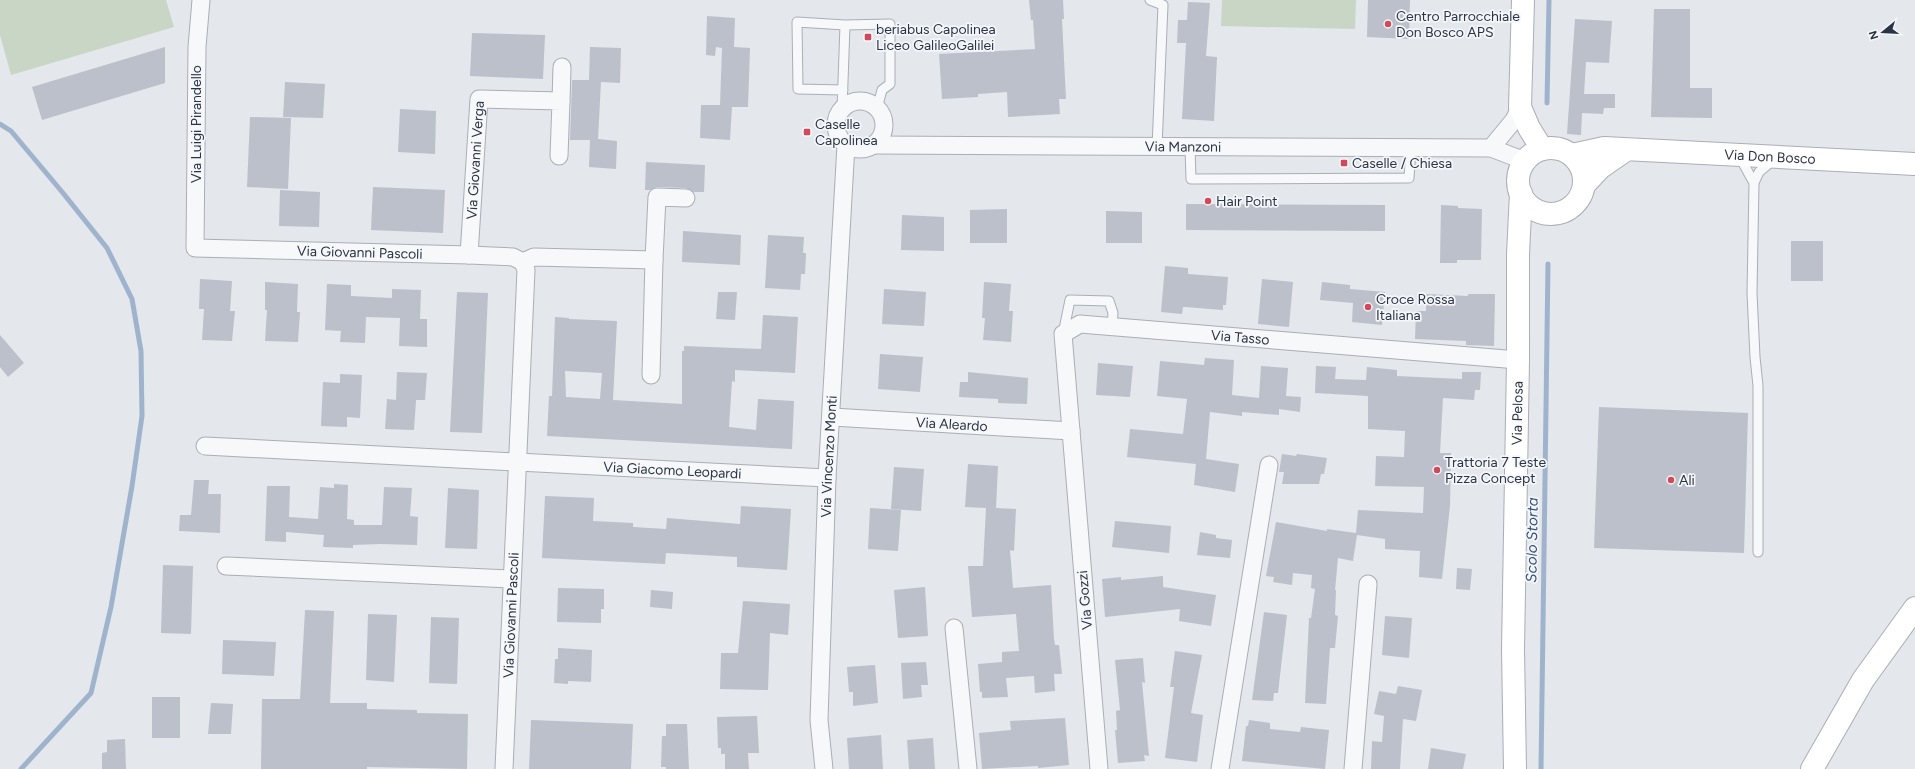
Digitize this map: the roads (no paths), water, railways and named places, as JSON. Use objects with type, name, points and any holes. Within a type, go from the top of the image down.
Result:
[{"type":"main road","points":[[1523,0],[1520,107],[1529,128],[1534,155]]},
{"type":"main road","points":[[1584,185],[1583,174],[1579,164],[1572,155],[1563,150],[1552,148],[1534,155],[1519,176],[1521,193],[1526,202],[1533,208],[1542,212],[1552,214],[1561,212],[1577,202],[1584,185],[1600,168],[1626,150]]},
{"type":"main road","name":"Via Don Bosco","points":[[1572,155],[1604,148],[1915,164]]},
{"type":"main road","name":"Via Pelosa","points":[[1514,769],[1513,649],[1518,360],[1518,249],[1521,193]]},
{"type":"main road","points":[[1518,249],[1542,222],[1552,214]]},
{"type":"main road","points":[[1812,769],[1863,680],[1915,608]]},
{"type":"street","name":"Via Luigi Pirandello","points":[[195,248],[197,47],[201,0]]},
{"type":"street","points":[[559,156],[562,67]]},
{"type":"street","name":"Via Giovanni Verga","points":[[469,255],[479,99],[561,101]]},
{"type":"street","points":[[880,114],[883,133],[874,145],[860,149],[846,145],[837,132],[836,124],[842,110],[855,102],[871,104],[880,114],[905,145]]},
{"type":"street","points":[[1491,148],[1514,120],[1520,107]]},
{"type":"street","name":"Via Vincenzo Monti","points":[[824,769],[819,720],[827,478],[832,417],[846,145]]},
{"type":"street","name":"Via Manzoni","points":[[874,145],[1411,149],[1491,148]]},
{"type":"street","points":[[1491,148],[1534,155]]},
{"type":"street","points":[[651,375],[657,197],[686,198]]},
{"type":"street","name":"Via Giovanni Pascoli","points":[[195,248],[469,255],[513,257],[524,262],[526,275],[504,769]]},
{"type":"street","points":[[524,262],[534,257],[654,260]]},
{"type":"street","name":"Via Tasso","points":[[1063,334],[1080,324],[1518,360]]},
{"type":"street","points":[[1063,334],[1071,431]]},
{"type":"street","name":"Via Aleardo","points":[[832,417],[1071,431]]},
{"type":"street","name":"Via Gozzi","points":[[1071,431],[1099,769]]},
{"type":"street","points":[[205,446],[517,461]]},
{"type":"street","name":"Via Giacomo Leopardi","points":[[517,461],[827,478]]},
{"type":"street","points":[[1220,769],[1269,465]]},
{"type":"street","points":[[226,566],[512,579]]},
{"type":"street","points":[[1353,769],[1368,584]]},
{"type":"street","points":[[954,628],[968,769]]},
{"type":"lane","points":[[1150,0],[1163,5],[1157,147]]},
{"type":"lane","points":[[843,90],[798,89],[796,22],[845,25],[890,24],[890,84],[882,90],[880,114]]},
{"type":"lane","points":[[842,110],[845,25]]},
{"type":"lane","points":[[1190,147],[1191,179],[1409,178],[1411,149]]},
{"type":"lane","points":[[1734,154],[1743,163],[1754,183]]},
{"type":"lane","points":[[1758,552],[1758,386],[1752,294],[1754,183],[1759,172],[1778,157]]},
{"type":"lane","points":[[1063,334],[1070,300],[1109,301],[1113,313],[1112,326]]},
{"type":"waterway","name":"Scolo Storta","points":[[1547,103],[1549,0]]},
{"type":"waterway","points":[[0,124],[11,131],[107,248],[132,299],[141,351],[142,416],[132,486],[111,607],[91,693],[21,769]]},
{"type":"waterway","name":"Scolo Storta","points":[[1541,769],[1548,264]]},
{"type":"place","name":"Centro Parrocchiale Don Bosco APS","points":[[1388,24]]},
{"type":"place","name":"beriabus Capolinea Liceo GalileoGalilei","points":[[868,37]]},
{"type":"place","name":"Caselle Capolinea","points":[[807,132]]},
{"type":"place","name":"Caselle / Chiesa","points":[[1344,163]]},
{"type":"place","name":"Hair Point","points":[[1208,201]]},
{"type":"place","name":"Croce Rossa Italiana","points":[[1368,307]]},
{"type":"place","name":"Trattoria 7 Teste Pizza Concept","points":[[1437,470]]},
{"type":"place","name":"Ali","points":[[1671,480]]}]
